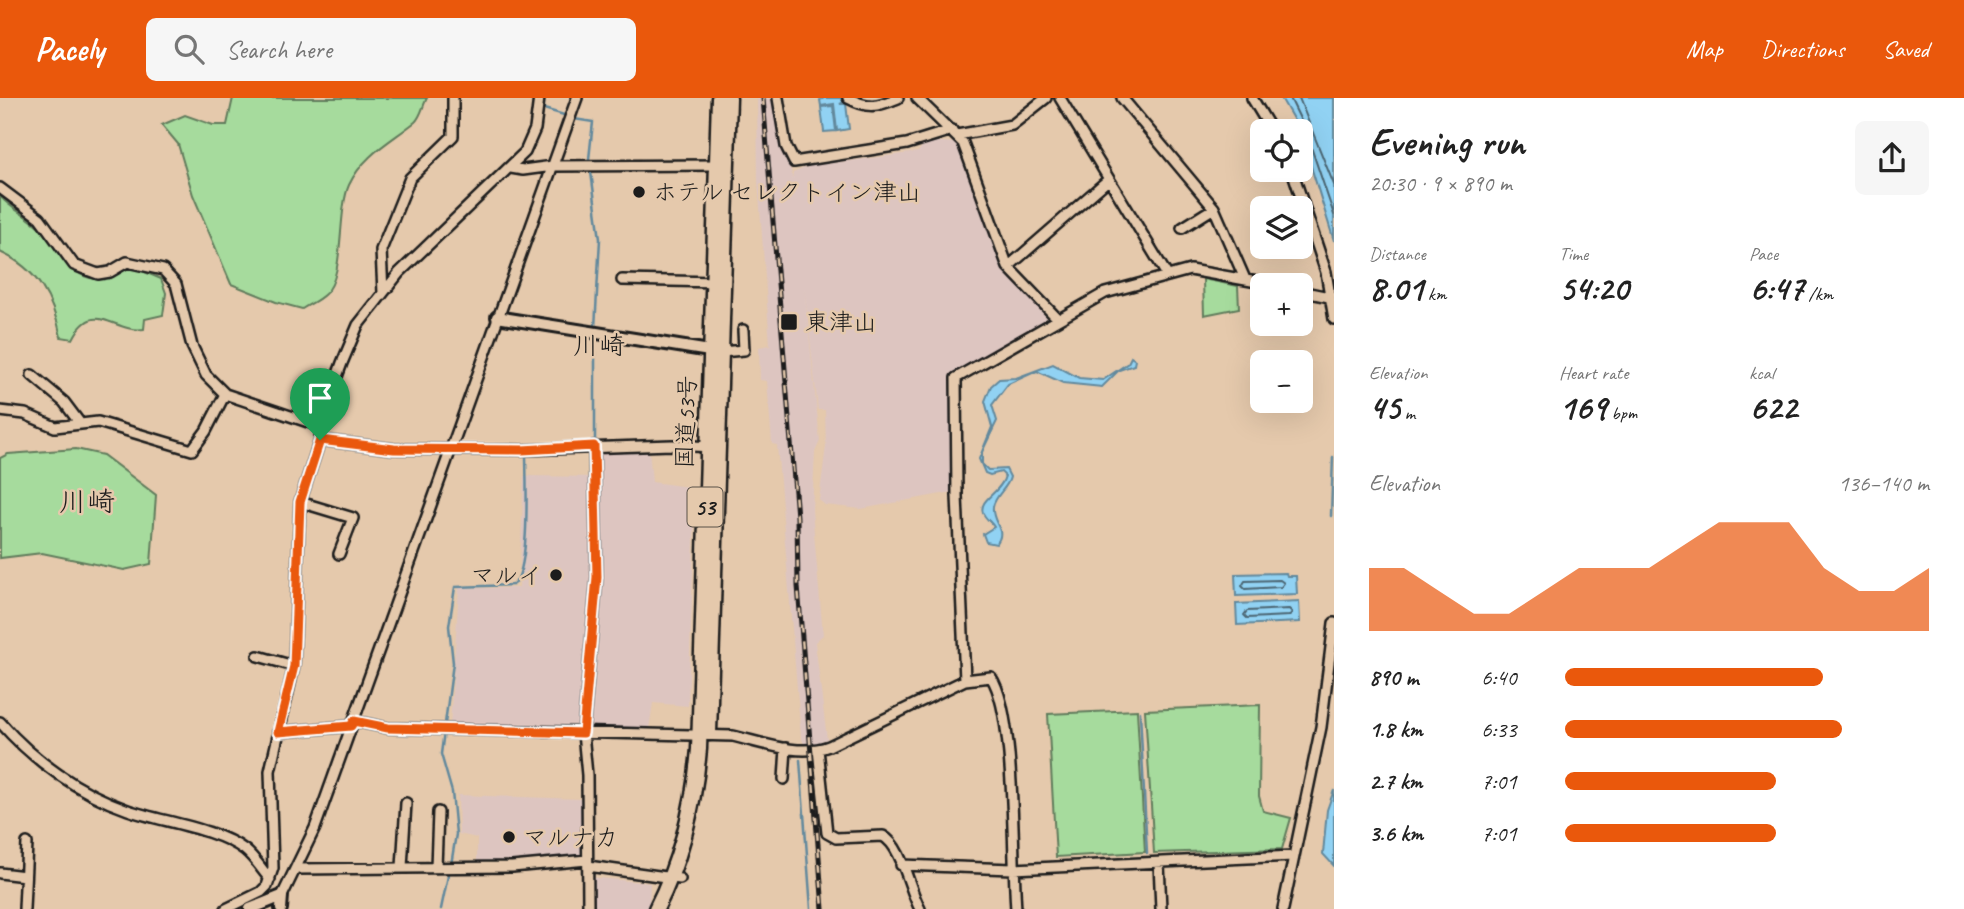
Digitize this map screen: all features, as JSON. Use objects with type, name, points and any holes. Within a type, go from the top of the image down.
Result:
[{"type":"highway","name":"国道53号","points":[[666,909],[691,818],[704,735],[722,165],[719,98]]},
{"type":"highway","name":"国道53号","points":[[722,165],[729,98]]},
{"type":"highway","name":"国道53号","points":[[656,909],[676,878]]},
{"type":"street","points":[[383,293],[383,240],[410,178],[453,136],[453,98]]},
{"type":"street","points":[[226,909],[261,892],[270,879],[274,833],[270,771],[294,666],[300,502],[320,440],[320,426],[358,325],[414,256],[511,168],[533,137],[539,98]]},
{"type":"street","points":[[281,909],[282,896],[298,869],[353,724],[577,98]]},
{"type":"street","points":[[778,98],[786,146],[794,162],[1012,125],[1046,98]]},
{"type":"street","points":[[848,98],[865,107],[874,108],[898,98]]},
{"type":"street","points":[[918,98],[963,143],[1009,267],[1057,318]]},
{"type":"street","points":[[1060,98],[1167,275]]},
{"type":"street","points":[[1122,98],[1214,208],[1245,279]]},
{"type":"street","points":[[1252,98],[1265,119]]},
{"type":"street","points":[[511,168],[523,170],[553,166],[722,165]]},
{"type":"street","points":[[1009,267],[1108,180]]},
{"type":"street","points":[[1296,182],[1326,272],[1334,320]]},
{"type":"street","points":[[0,188],[40,218],[74,265],[98,274],[110,272],[127,262],[163,270],[176,284],[192,346],[206,375],[225,394],[320,426]]},
{"type":"street","points":[[1182,228],[1214,208]]},
{"type":"street","points":[[965,680],[957,496],[956,377],[1105,293],[1190,270],[1250,280]]},
{"type":"street","points":[[622,280],[719,282]]},
{"type":"street","points":[[1313,294],[1329,297]]},
{"type":"street","points":[[498,317],[716,352],[744,350],[743,330]]},
{"type":"street","points":[[32,375],[64,402],[79,422]]},
{"type":"street","points":[[0,411],[25,414],[55,427],[79,422],[98,422],[192,450],[202,439],[225,394]]},
{"type":"street","points":[[320,440],[394,449],[713,447]]},
{"type":"street","points":[[588,909],[583,733],[597,577],[594,446]]},
{"type":"street","points":[[300,502],[353,518],[339,554]]},
{"type":"street","points":[[1283,909],[1321,727],[1334,623]]},
{"type":"street","points":[[258,656],[294,666]]},
{"type":"street","points":[[278,732],[353,724],[388,728],[704,735],[733,736],[786,748],[818,749],[965,680],[990,677],[996,685],[1006,723],[1016,909]]},
{"type":"street","points":[[0,722],[35,757],[88,793],[128,810],[192,827],[244,849],[270,879]]},
{"type":"street","points":[[784,779],[786,748]]},
{"type":"street","points":[[818,749],[827,833],[836,838],[883,836],[896,847],[920,909]]},
{"type":"street","points":[[402,867],[405,803]]},
{"type":"street","points":[[436,867],[438,812]]},
{"type":"street","points":[[24,909],[27,843]]},
{"type":"street","points":[[901,865],[1013,869],[1293,856]]},
{"type":"street","points":[[298,869],[512,867],[588,863],[676,878]]},
{"type":"street","points":[[1159,863],[1161,909]]},
{"type":"street","points":[[0,873],[24,876]]},
{"type":"street","points":[[250,909],[282,896]]},
{"type":"shaded area","points":[[757,98],[774,98],[793,179],[793,173],[809,166],[918,152],[926,141],[958,143],[1006,270],[1050,317],[950,376],[952,492],[861,509],[825,505],[819,500],[826,446],[825,410],[818,410],[804,286],[820,441],[815,452],[812,510],[823,635],[815,642],[827,739],[817,743],[804,744],[801,737],[777,445],[772,444],[767,381],[760,380],[759,347],[770,345],[758,181]]},
{"type":"shaded area","points":[[597,449],[649,449],[652,482],[696,488],[688,706],[653,703],[649,729],[450,726],[459,588],[519,588],[524,476],[597,477]]},
{"type":"shaded area","points":[[458,795],[581,799],[584,856],[477,862],[477,838],[459,834]]},
{"type":"shaded area","points":[[589,877],[650,883],[649,909],[590,909]]},
{"type":"green space","points":[[233,98],[427,98],[417,120],[369,157],[355,174],[345,197],[336,274],[323,296],[302,309],[231,284],[193,195],[178,144],[162,125],[185,115],[213,125],[227,125]]},
{"type":"green space","points":[[0,196],[42,230],[78,273],[100,278],[114,275],[131,266],[161,279],[166,293],[163,315],[145,319],[144,329],[123,327],[105,320],[89,320],[73,339],[61,337],[53,310],[42,287],[24,267],[0,252]]},
{"type":"green space","points":[[1203,279],[1238,286],[1239,308],[1204,315]]},
{"type":"green space","points":[[76,449],[103,455],[156,495],[151,564],[124,570],[42,553],[0,558],[0,458],[8,454]]},
{"type":"green space","points":[[1260,705],[1259,796],[1263,811],[1291,818],[1282,849],[1154,853],[1145,710]]},
{"type":"green space","points":[[1137,710],[1145,852],[1056,857],[1048,714]]},
{"type":"water","points":[[840,98],[846,101],[840,104],[846,104],[849,129],[837,131],[834,104],[821,106],[820,100]]},
{"type":"water","points":[[1281,98],[1334,98],[1334,241],[1313,173],[1313,119],[1293,119]]},
{"type":"water","points":[[833,106],[836,131],[824,132],[821,107]]},
{"type":"water","points":[[1131,357],[1135,360],[1134,365],[1119,370],[1102,387],[1063,383],[1037,371],[1008,384],[992,405],[997,421],[982,452],[982,464],[988,470],[1006,469],[1010,477],[993,507],[994,518],[1000,530],[999,539],[996,544],[986,542],[983,534],[994,527],[982,508],[1005,476],[1001,472],[990,475],[985,473],[979,459],[992,427],[985,401],[991,386],[999,379],[1016,378],[1053,364],[1079,378],[1103,380],[1128,363]]},
{"type":"water","points":[[1286,573],[1287,576],[1296,576],[1297,594],[1236,596],[1235,574]]},
{"type":"water","points":[[1299,601],[1300,622],[1237,625],[1236,604]]},
{"type":"water","points":[[1334,790],[1334,866],[1323,854],[1327,810]]},
{"type":"waterway","points":[[544,98],[544,109],[564,115]]},
{"type":"waterway","points":[[574,119],[593,122],[589,159]]},
{"type":"waterway","points":[[591,172],[600,239],[595,328]]},
{"type":"waterway","points":[[595,341],[595,442]]},
{"type":"waterway","points":[[451,865],[456,834],[452,792],[441,754],[453,663],[449,626],[455,587],[513,585],[519,577],[525,544],[526,453]]},
{"type":"waterway","points":[[1331,516],[1333,457]]},
{"type":"waterway","points":[[1140,712],[1147,853]]},
{"type":"waterway","points":[[800,760],[811,909]]},
{"type":"waterway","points":[[441,909],[449,871]]},
{"type":"railway","points":[[763,98],[797,517],[798,586],[823,909]]},
{"type":"place","name":"ホテル セレクトイン津山","points":[[639,192]]},
{"type":"place","name":"東津山","points":[[789,322]]},
{"type":"place","name":"マルイ","points":[[556,575]]},
{"type":"place","name":"マルナカ","points":[[509,837]]},
{"type":"district","name":"川崎","points":[[599,345]]},
{"type":"district","name":"川崎","points":[[87,501]]},
{"type":"route","points":[[320,440],[394,449],[451,447],[522,450],[594,446],[597,577],[583,733],[388,728],[354,721],[351,726],[278,732],[294,666],[296,539],[300,502],[320,440]]}]
